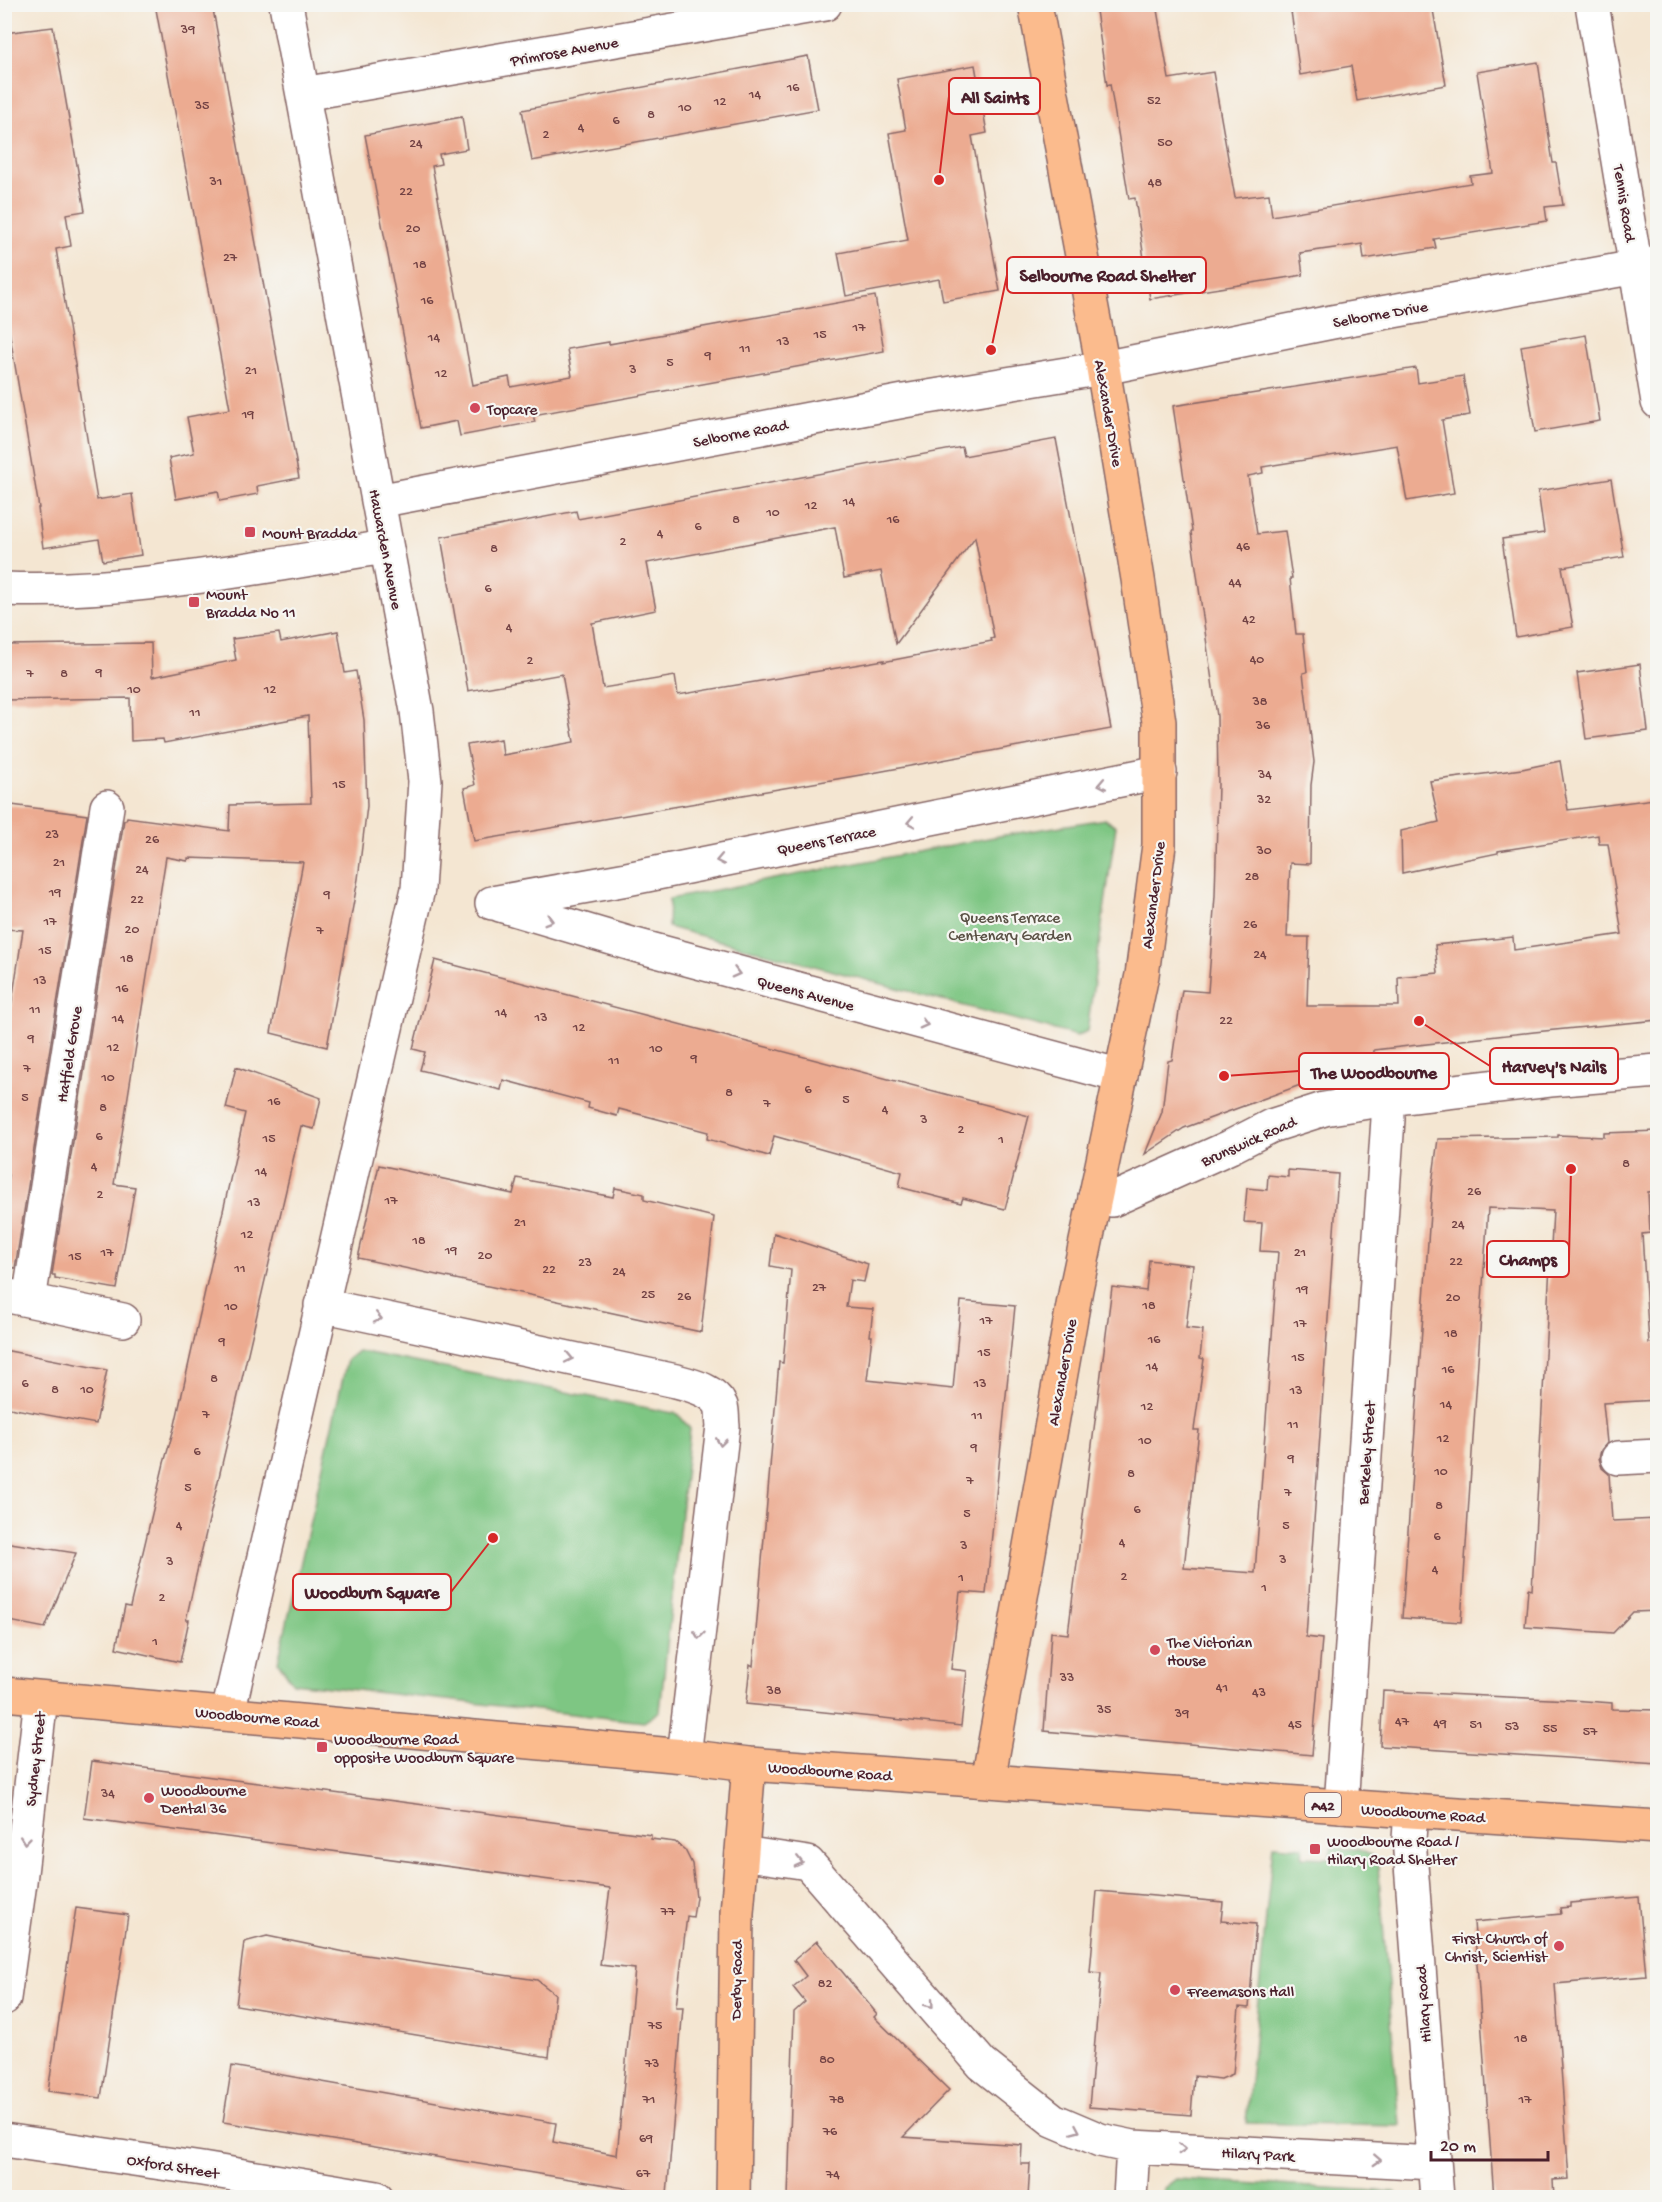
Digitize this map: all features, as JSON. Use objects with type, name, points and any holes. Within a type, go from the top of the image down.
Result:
[{"type":"main road","name":"Alexander Drive","points":[[988,1781],[1076,1289],[1142,975],[1159,845],[1160,772],[1157,711],[1138,579],[1103,368],[1035,4]]},
{"type":"main road","name":"Woodbourne Road","points":[[4,1694],[228,1713],[749,1764],[1658,1827]]},
{"type":"main road","name":"Derby Road","points":[[733,2198],[737,1913],[749,1764]]},
{"type":"street","name":"Hawarden Avenue","points":[[228,1713],[418,889],[425,781],[417,711],[286,4]]},
{"type":"street","name":"Primrose Avenue","points":[[303,94],[825,4]]},
{"type":"street","name":"Tennis Road","points":[[1592,4],[1647,265],[1658,402]]},
{"type":"street","name":"Selborne Drive","points":[[1103,368],[1332,322],[1647,265]]},
{"type":"street","name":"Selborne Road","points":[[378,501],[904,401],[1103,368]]},
{"type":"street","points":[[4,589],[40,590],[165,581],[386,547]]},
{"type":"street","name":"Queens Terrace","points":[[492,903],[661,872],[1160,772]]},
{"type":"street","name":"Hatfield Grove","points":[[17,1297],[108,807]]},
{"type":"street","name":"Queens Avenue","points":[[492,903],[635,945],[1121,1076]]},
{"type":"street","name":"Brunswick Road","points":[[1095,1197],[1112,1200],[1271,1126],[1324,1108],[1551,1080],[1658,1071]]},
{"type":"street","name":"Berkeley Street","points":[[1341,1806],[1388,1119],[1387,1099]]},
{"type":"street","points":[[17,1297],[123,1320]]},
{"type":"street","points":[[321,1305],[676,1381],[713,1396],[721,1407],[723,1426],[684,1756]]},
{"type":"street","points":[[1618,1458],[1658,1456]]},
{"type":"street","name":"Sydney Street","points":[[4,1998],[41,1698]]},
{"type":"street","name":"Hilary Road","points":[[1411,1811],[1410,1839],[1437,2198]]},
{"type":"street","name":"Hilary Park","points":[[742,1853],[808,1863],[982,2064],[1053,2120],[1100,2140],[1133,2147],[1434,2163]]},
{"type":"street","name":"Oxford Street","points":[[4,2140],[190,2167],[376,2198]]},
{"type":"street","points":[[1130,2198],[1133,2147]]},
{"type":"green space","name":"Queens Terrace Centenary Garden","points":[[1105,819],[1116,826],[1087,1031],[1077,1036],[668,927],[669,899],[999,836]]},
{"type":"green space","points":[[358,1351],[678,1414],[690,1429],[660,1711],[644,1722],[293,1683],[278,1662],[347,1360]]},
{"type":"green space","points":[[1273,1845],[1303,1847],[1302,1857],[1330,1858],[1331,1848],[1357,1849],[1373,1856],[1378,1866],[1400,2126],[1246,2123]]},
{"type":"green space","points":[[1176,2179],[1393,2192],[1398,2197],[1162,2197],[1163,2189]]},
{"type":"building","points":[[155,4],[212,4],[299,478],[257,486],[258,494],[220,501],[218,491],[176,499],[169,458],[194,453],[187,417],[230,409]]},
{"type":"building","points":[[1095,4],[1156,4],[1169,79],[1213,72],[1235,198],[1269,194],[1272,216],[1471,183],[1470,176],[1493,173],[1477,72],[1538,62],[1553,163],[1556,163],[1563,205],[1545,207],[1547,221],[1434,239],[1436,248],[1364,259],[1362,244],[1300,253],[1303,275],[1150,299],[1135,198],[1129,199],[1110,84],[1107,85]]},
{"type":"building","points":[[1290,4],[1432,4],[1446,85],[1357,101],[1351,66],[1300,75]]},
{"type":"building","points":[[53,27],[85,211],[66,214],[71,246],[56,249],[97,500],[132,494],[141,555],[103,561],[99,539],[43,548],[39,508],[4,300],[4,33]]},
{"type":"building","points":[[808,56],[818,109],[532,161],[522,110]]},
{"type":"building","points":[[975,65],[987,133],[972,136],[1000,291],[943,301],[939,279],[846,296],[838,253],[908,240],[889,133],[906,130],[897,79]]},
{"type":"building","points":[[462,117],[467,149],[439,154],[441,164],[432,166],[473,385],[509,377],[511,387],[572,376],[567,349],[609,342],[609,344],[875,296],[884,351],[533,415],[535,422],[460,436],[457,421],[421,428],[365,135]]},
{"type":"building","points":[[1586,335],[1600,421],[1535,432],[1521,346]]},
{"type":"building","points":[[1416,368],[1418,383],[1463,376],[1470,415],[1442,420],[1454,493],[1407,501],[1397,445],[1262,467],[1263,473],[1248,476],[1257,534],[1285,531],[1292,578],[1290,578],[1296,634],[1303,634],[1307,672],[1303,673],[1314,762],[1311,785],[1310,864],[1290,863],[1287,937],[1309,937],[1307,1006],[1399,1006],[1398,977],[1438,973],[1435,945],[1513,937],[1514,950],[1622,934],[1608,844],[1599,844],[1598,835],[1498,851],[1498,853],[1402,873],[1401,831],[1439,822],[1430,781],[1522,769],[1560,761],[1568,810],[1654,799],[1658,828],[1658,1020],[1374,1050],[1373,1071],[1336,1076],[1303,1084],[1184,1128],[1145,1154],[1162,1112],[1168,1061],[1172,1060],[1182,990],[1208,992],[1215,896],[1217,716],[1173,406]]},
{"type":"building","points":[[1056,439],[1111,729],[872,773],[474,841],[464,788],[475,785],[467,745],[501,739],[503,755],[574,742],[562,674],[468,691],[441,537],[576,511],[578,519],[962,447],[964,456]],"holes":[[[835,527],[844,578],[881,571],[896,644],[975,537],[994,638],[991,639],[992,641],[883,662],[884,660],[678,695],[675,676],[603,688],[592,623],[656,610],[647,563]]]},
{"type":"building","points":[[1611,479],[1624,557],[1562,567],[1573,627],[1516,637],[1502,539],[1544,533],[1538,491]]},
{"type":"building","points":[[338,631],[345,673],[356,671],[364,720],[367,806],[358,879],[327,1047],[271,1033],[303,862],[188,858],[188,861],[166,857],[114,1184],[135,1187],[117,1289],[55,1278],[55,1275],[52,1275],[124,820],[127,817],[229,831],[230,805],[311,803],[308,716],[164,743],[163,739],[131,741],[130,698],[4,700],[4,645],[151,643],[152,677],[236,660],[232,639],[279,633],[281,642]]},
{"type":"building","points":[[1640,664],[1648,731],[1586,739],[1577,673]]},
{"type":"building","points":[[4,804],[87,815],[15,1268],[4,1266],[4,1203],[9,1175],[4,1175],[4,1053],[23,930],[4,929]]},
{"type":"building","points":[[435,960],[1029,1116],[1005,1209],[963,1198],[961,1203],[899,1187],[902,1172],[774,1136],[769,1156],[707,1139],[708,1132],[619,1109],[617,1116],[588,1108],[589,1103],[503,1080],[501,1090],[420,1070],[425,1052],[413,1049]]},
{"type":"building","points":[[236,1067],[321,1098],[314,1129],[301,1126],[194,1584],[180,1662],[116,1648],[125,1606],[130,1607],[175,1425],[245,1113],[226,1108]]},
{"type":"building","points":[[1658,1131],[1658,1191],[1648,1192],[1650,1233],[1642,1234],[1649,1343],[1658,1342],[1658,1400],[1603,1403],[1607,1443],[1601,1450],[1599,1458],[1602,1468],[1609,1474],[1612,1521],[1658,1519],[1658,1611],[1633,1612],[1613,1633],[1525,1627],[1528,1589],[1532,1590],[1553,1211],[1488,1208],[1461,1622],[1402,1618],[1432,1184],[1438,1139],[1558,1137],[1558,1135],[1604,1137],[1604,1133]]},
{"type":"building","points":[[379,1165],[513,1194],[517,1178],[613,1197],[615,1188],[644,1194],[644,1200],[714,1217],[701,1332],[358,1258]]},
{"type":"building","points":[[1288,1170],[1338,1174],[1306,1637],[1322,1639],[1312,1755],[1044,1731],[1051,1632],[1068,1634],[1112,1287],[1146,1291],[1149,1260],[1193,1265],[1186,1328],[1203,1330],[1200,1358],[1204,1359],[1194,1430],[1199,1430],[1184,1568],[1255,1573],[1278,1252],[1260,1251],[1262,1223],[1244,1222],[1247,1188],[1267,1190],[1268,1175],[1288,1177]]},
{"type":"building","points":[[774,1233],[868,1264],[864,1282],[850,1280],[846,1307],[873,1309],[867,1380],[953,1389],[961,1301],[1015,1306],[986,1594],[960,1592],[951,1669],[967,1671],[961,1726],[746,1704],[750,1664],[753,1666],[779,1362],[783,1363],[791,1270],[770,1266]]},
{"type":"building","points":[[4,1350],[107,1370],[96,1424],[4,1407]]},
{"type":"building","points":[[4,1542],[76,1553],[45,1628],[4,1620]]},
{"type":"building","points":[[1383,1691],[1572,1700],[1612,1703],[1612,1709],[1658,1710],[1658,1764],[1380,1746]]},
{"type":"building","points":[[92,1761],[651,1835],[651,1839],[675,1842],[685,1850],[692,1864],[696,1897],[693,1917],[687,1916],[676,2007],[683,2007],[667,2195],[223,2122],[232,2066],[556,2123],[553,2142],[617,2155],[635,1969],[600,1965],[610,1888],[84,1818]]},
{"type":"building","name":"Freemasons Hall","points":[[1097,1891],[1223,1902],[1221,1921],[1256,1924],[1249,2008],[1239,2007],[1233,2074],[1221,2079],[1194,2076],[1191,2115],[1089,2107],[1101,1973],[1090,1972]]},
{"type":"building","points":[[1639,1897],[1646,1976],[1555,1984],[1569,2179],[1553,2180],[1554,2198],[1494,2198],[1474,1922],[1561,1914],[1560,1908],[1570,1907],[1570,1903]]},
{"type":"building","points":[[76,1908],[128,1915],[101,2098],[48,2091]]},
{"type":"building","points":[[267,1936],[345,1952],[537,1980],[555,1994],[549,2057],[236,2005],[244,1942]]},
{"type":"building","points":[[817,1941],[877,2014],[874,2017],[949,2090],[903,2137],[1022,2145],[1021,2164],[1030,2164],[1028,2198],[788,2198],[794,2012],[805,2002],[793,1987],[806,1976],[794,1960]]},
{"type":"place","name":"All Saints","points":[[939,180]]},
{"type":"place","name":"Selbourne Road Shelter","points":[[991,350]]},
{"type":"place","name":"Topcare","points":[[475,408]]},
{"type":"place","name":"Mount Bradda","points":[[250,532]]},
{"type":"place","name":"Mount Bradda No 11","points":[[194,602]]},
{"type":"place","name":"Harvey's Nails","points":[[1419,1021]]},
{"type":"place","name":"The Woodbourne","points":[[1224,1076]]},
{"type":"place","name":"Champs","points":[[1571,1169]]},
{"type":"place","name":"Woodburn Square","points":[[493,1538]]},
{"type":"place","name":"The Victorian House","points":[[1155,1650]]},
{"type":"place","name":"Woodbourne Road opposite Woodburn Square","points":[[322,1747]]},
{"type":"place","name":"Woodbourne Dental 36","points":[[149,1798]]},
{"type":"place","name":"Woodbourne Road / Hilary Road Shelter","points":[[1315,1849]]},
{"type":"place","name":"First Church of Christ, Scientist","points":[[1559,1946]]},
{"type":"place","name":"Freemasons Hall","points":[[1175,1990]]}]
